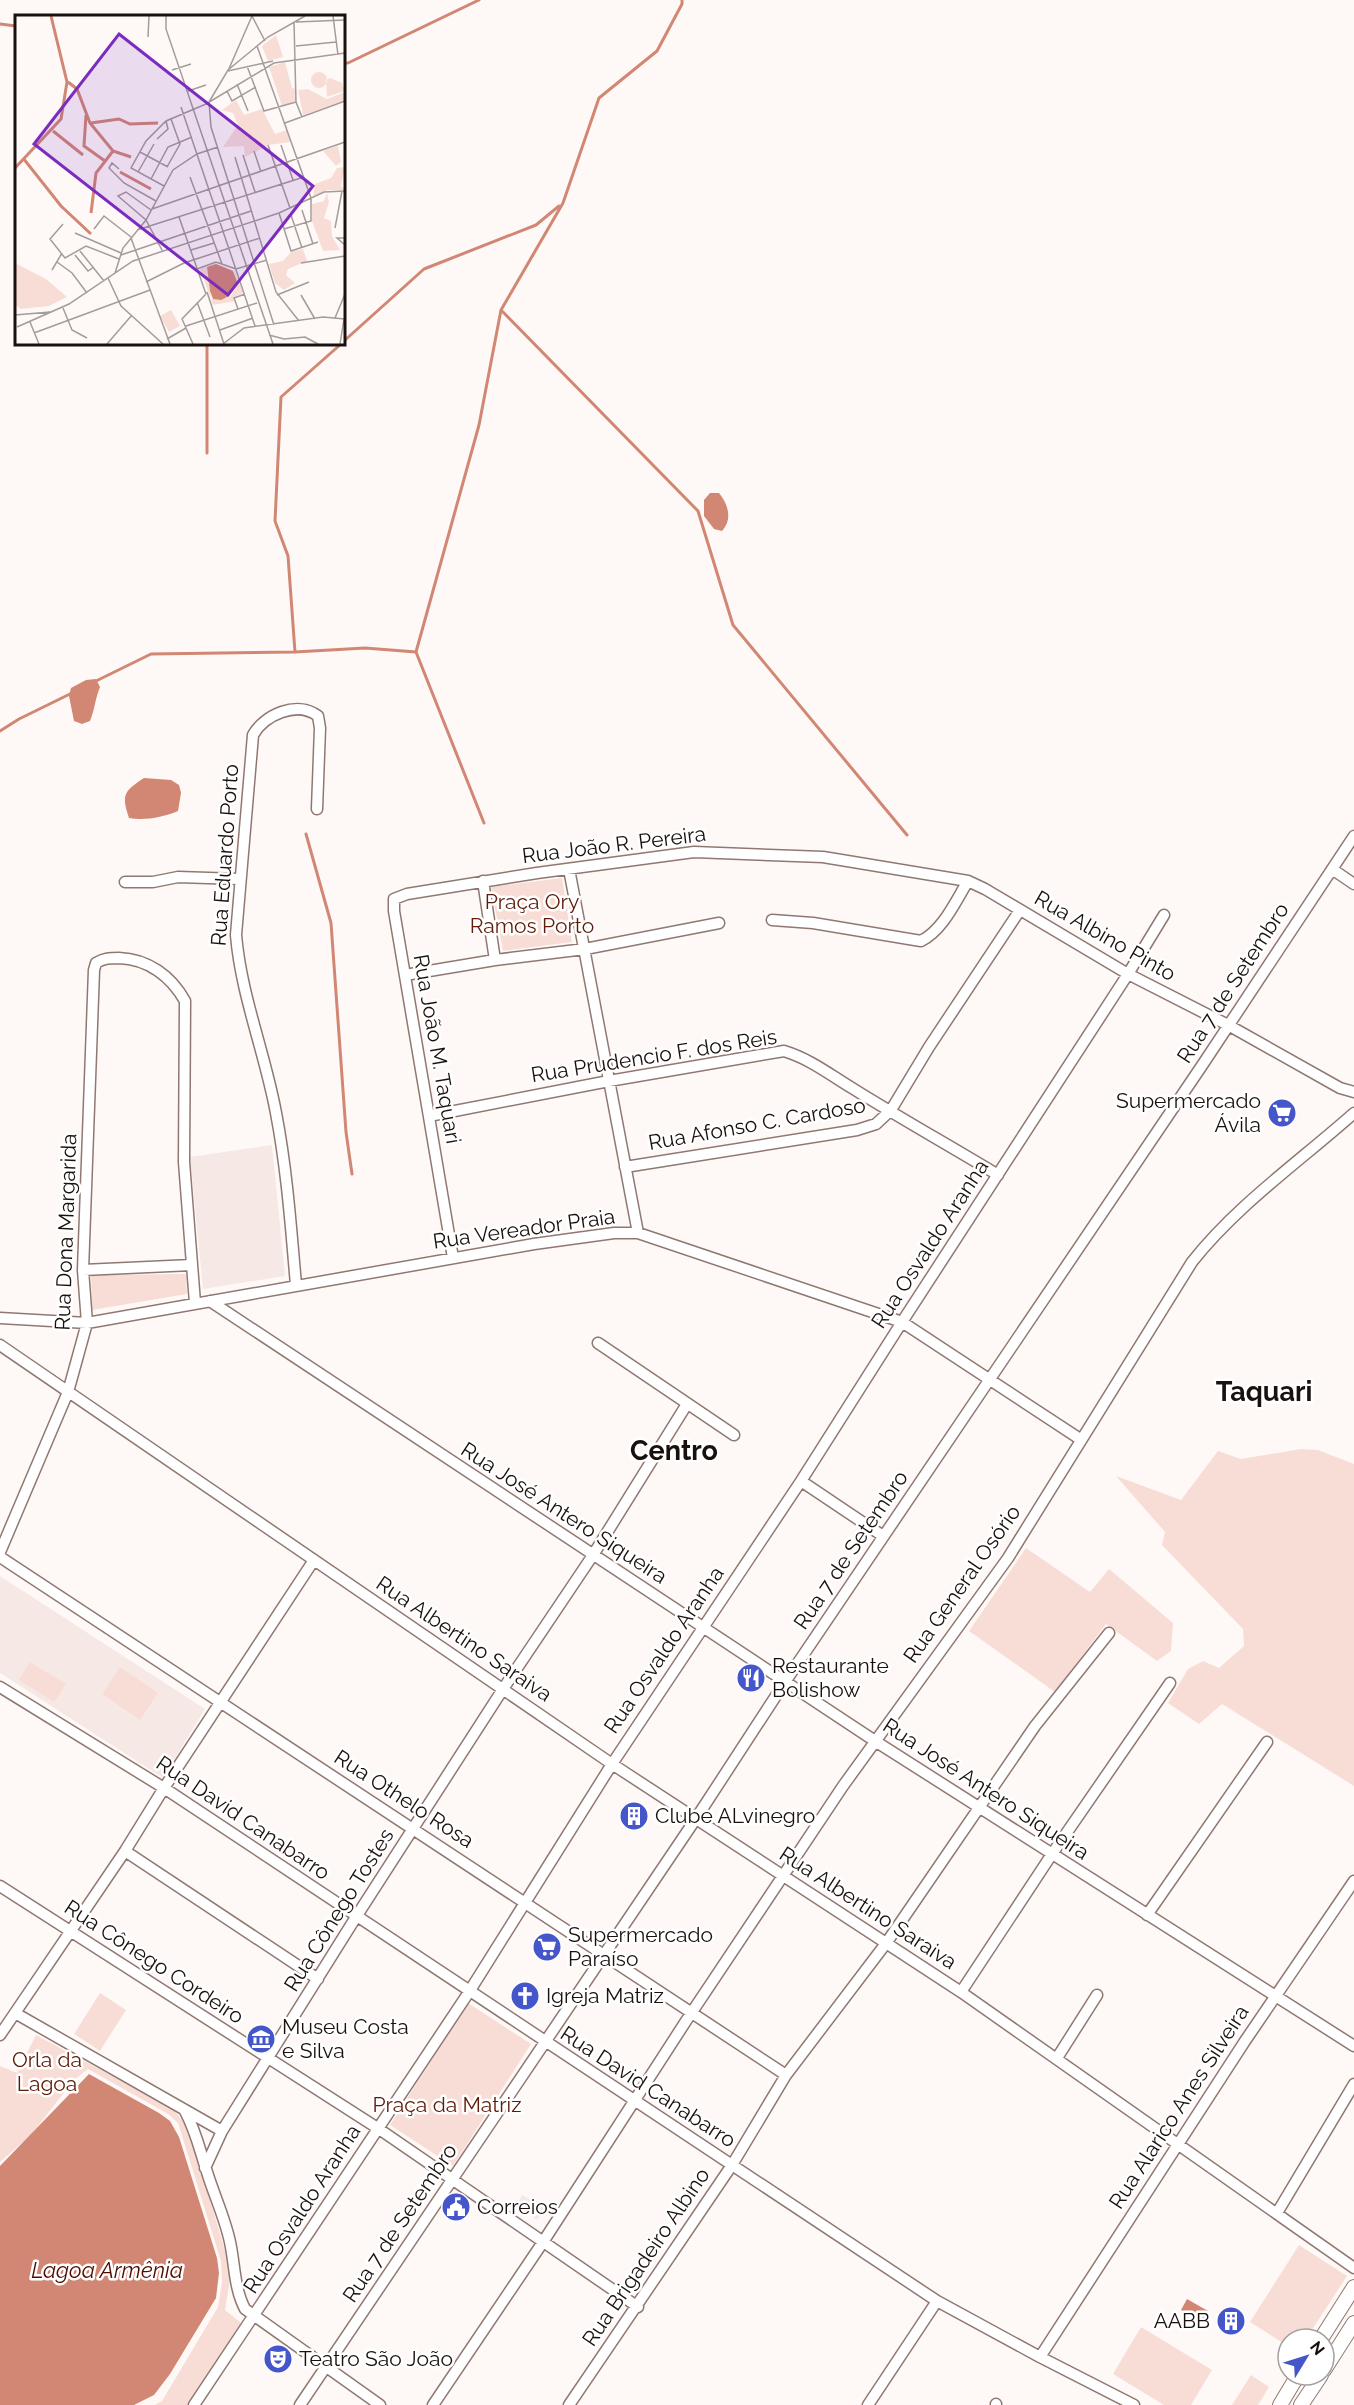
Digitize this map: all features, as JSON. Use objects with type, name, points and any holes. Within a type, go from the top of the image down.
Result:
[{"type":"street","name":"Rua Eduardo Porto","points":[[296,1285],[286,1176],[276,1112],[238,965],[236,935],[253,735],[265,719],[290,711],[307,710],[318,716],[320,728],[317,809]]},
{"type":"street","name":"Rua 7 de Setembro","points":[[300,2405],[1354,836]]},
{"type":"street","name":"Rua João R. Pereira","points":[[447,889],[483,881],[694,852],[823,857]]},
{"type":"street","name":"Rua Albino Pinto","points":[[823,857],[968,881],[1128,974],[1228,1025],[1340,1088],[1354,1092]]},
{"type":"street","points":[[569,869],[638,1233]]},
{"type":"street","points":[[1332,869],[1354,884]]},
{"type":"street","points":[[125,882],[153,882],[178,877],[239,879]]},
{"type":"street","points":[[483,881],[495,960]]},
{"type":"street","points":[[772,920],[813,923],[921,941],[932,935],[941,924],[968,881]]},
{"type":"street","name":"Rua João M. Taquari","points":[[447,889],[407,894],[396,897],[393,902],[453,1258]]},
{"type":"street","points":[[891,1110],[929,1047],[1020,910]]},
{"type":"street","name":"Rua Osvaldo Aranha","points":[[194,2405],[469,1992],[612,1764],[801,1481],[1164,915]]},
{"type":"street","points":[[405,975],[495,960],[585,949],[719,923]]},
{"type":"street","name":"Rua Dona Margarida","points":[[0,1552],[68,1392],[87,1323],[83,1270],[94,970],[96,963],[109,958],[133,959],[148,965],[166,976],[178,988],[185,1001],[184,1162],[192,1264]]},
{"type":"street","name":"Rua Prudencio F. dos Reis","points":[[429,1116],[609,1081],[783,1051],[800,1056],[827,1071],[998,1175]]},
{"type":"street","name":"Rua Afonso C. Cardoso","points":[[625,1167],[857,1130],[876,1124],[891,1110]]},
{"type":"street","name":"Rua General Osório","points":[[433,2405],[784,1876],[875,1742],[1008,1558],[1192,1262],[1209,1240],[1354,1113]]},
{"type":"street","name":"Rua Vereador Praia","points":[[0,1318],[87,1323],[453,1258],[614,1233],[638,1233],[902,1322],[1080,1439]]},
{"type":"street","points":[[83,1270],[192,1264],[195,1303]]},
{"type":"street","name":"Rua José Antero Siqueira","points":[[210,1301],[875,1742],[1354,2046]]},
{"type":"street","points":[[598,1343],[734,1435]]},
{"type":"street","name":"Rua Albertino Saraiva","points":[[0,1345],[695,1820],[887,1942],[961,1992],[1354,2268]]},
{"type":"street","name":"Rua Cônego Tostes","points":[[205,2168],[222,2131],[356,1917],[503,1689],[593,1555],[687,1404]]},
{"type":"street","points":[[801,1481],[884,1536]]},
{"type":"street","name":"Rua Othelo Rosa","points":[[0,1557],[605,1953],[786,2075]]},
{"type":"street","points":[[0,2035],[125,1851],[314,1560]]},
{"type":"street","name":"Rua Brigadeiro Albino","points":[[569,2405],[638,2307],[732,2165],[786,2075],[887,1942],[1035,1726],[1109,1633]]},
{"type":"street","points":[[961,1992],[1052,1854],[1170,1683]]},
{"type":"street","name":"Rua David Canabarro","points":[[0,1687],[164,1788],[937,2301],[1134,2405]]},
{"type":"street","points":[[1147,1915],[1267,1742]]},
{"type":"street","points":[[125,1851],[318,1979]]},
{"type":"street","name":"Rua Alarico Anes Silveira","points":[[1040,2357],[1275,1996],[1354,1881]]},
{"type":"street","name":"Rua Cônego Cordeiro","points":[[0,1886],[379,2129],[638,2307]]},
{"type":"street","points":[[1057,2058],[1097,1995]]},
{"type":"street","points":[[15,2013],[222,2131]]},
{"type":"street","points":[[1277,2213],[1354,2084]]},
{"type":"street","points":[[185,2111],[195,2130],[205,2168],[230,2240],[237,2294],[245,2309],[380,2405]]},
{"type":"street","points":[[1329,2327],[1354,2287]]},
{"type":"street","points":[[868,2405],[937,2301]]},
{"type":"street","points":[[1336,2351],[1354,2323]]},
{"type":"street","points":[[1280,2405],[1291,2387]]},
{"type":"street","points":[[1305,2400],[1313,2387]]},
{"type":"shaded area","points":[[272,1145],[285,1276],[203,1289],[190,1157]]},
{"type":"shaded area","points":[[0,1576],[205,1709],[163,1778],[0,1673]]},
{"type":"shaded area","points":[[522,2195],[545,2208],[537,2220],[516,2206]]},
{"type":"green space","name":"Praça Ory Ramos Porto","points":[[562,878],[572,942],[503,951],[491,887]]},
{"type":"green space","points":[[186,1274],[187,1294],[92,1310],[91,1275]]},
{"type":"green space","points":[[1301,1449],[1318,1450],[1354,1464],[1354,1786],[1222,1704],[1199,1724],[1168,1703],[1188,1669],[1203,1661],[1219,1668],[1244,1646],[1243,1629],[1162,1545],[1165,1532],[1116,1476],[1181,1500],[1218,1451],[1241,1459]]},
{"type":"green space","points":[[1026,1548],[1090,1592],[1109,1569],[1173,1623],[1171,1651],[1157,1661],[1106,1624],[1055,1692],[969,1631]]},
{"type":"green space","points":[[30,1662],[66,1684],[54,1702],[19,1680]]},
{"type":"green space","points":[[120,1667],[158,1693],[140,1720],[102,1694]]},
{"type":"green space","points":[[100,1993],[126,2010],[100,2051],[74,2034]]},
{"type":"green space","name":"Praça da Matriz","points":[[468,2003],[531,2044],[453,2166],[390,2125]]},
{"type":"green space","name":"Orla da Lagoa","points":[[36,2035],[172,2108],[188,2127],[227,2257],[230,2279],[225,2310],[240,2322],[241,2327],[188,2405],[155,2405],[162,2401],[218,2307],[222,2282],[221,2261],[178,2123],[168,2114],[88,2069],[74,2080],[31,2135],[0,2162],[0,2066],[17,2073]]},
{"type":"green space","points":[[1299,2245],[1347,2276],[1314,2327],[1276,2327],[1276,2338],[1250,2322]]},
{"type":"green space","points":[[1141,2327],[1212,2370],[1191,2405],[1164,2405],[1113,2374]]},
{"type":"green space","points":[[1251,2375],[1269,2387],[1258,2405],[1232,2405]]},
{"type":"water","points":[[710,493],[719,493],[727,507],[727,522],[722,531],[714,529],[704,516],[704,500]]},
{"type":"water","points":[[96,679],[100,687],[90,721],[82,724],[74,721],[69,696],[71,688],[86,680]]},
{"type":"water","points":[[144,778],[171,780],[179,785],[181,793],[178,811],[154,818],[129,818],[125,804],[126,794],[132,786]]},
{"type":"water","name":"Lagoa Armênia","points":[[89,2074],[170,2121],[179,2137],[217,2258],[219,2273],[216,2298],[170,2374],[154,2395],[134,2405],[0,2405],[0,2166]]},
{"type":"water","points":[[1187,2299],[1208,2311],[1203,2322],[1181,2310]]},
{"type":"waterway","points":[[345,63],[479,0]]},
{"type":"waterway","points":[[484,823],[416,652],[479,425],[501,310],[563,203],[599,98],[657,51],[682,0]]},
{"type":"waterway","points":[[0,24],[15,26]]},
{"type":"waterway","points":[[345,340],[424,269],[536,225],[559,206]]},
{"type":"waterway","points":[[501,310],[698,511],[733,625],[907,835]]},
{"type":"waterway","points":[[207,345],[207,453]]},
{"type":"waterway","points":[[295,652],[288,556],[275,521],[281,397],[340,345]]},
{"type":"waterway","points":[[94,682],[151,654],[295,652],[365,648],[416,652]]},
{"type":"waterway","points":[[0,731],[72,693]]},
{"type":"waterway","points":[[306,834],[331,923],[346,1132],[352,1174]]},
{"type":"place","name":"Supermercado Ávila","points":[[1282,1113]]},
{"type":"place","name":"Restaurante Bolishow","points":[[751,1678]]},
{"type":"place","name":"Clube ALvinegro","points":[[634,1816]]},
{"type":"place","name":"Supermercado Paraíso","points":[[547,1947]]},
{"type":"place","name":"Igreja Matriz","points":[[525,1996]]},
{"type":"place","name":"Museu Costa e Silva","points":[[261,2039]]},
{"type":"place","name":"Correios","points":[[456,2207]]},
{"type":"place","name":"AABB","points":[[1231,2321]]},
{"type":"place","name":"Teatro São João","points":[[278,2359]]},
{"type":"district","name":"Taquari","points":[[1264,1392]]},
{"type":"district","name":"Centro","points":[[674,1451]]}]
